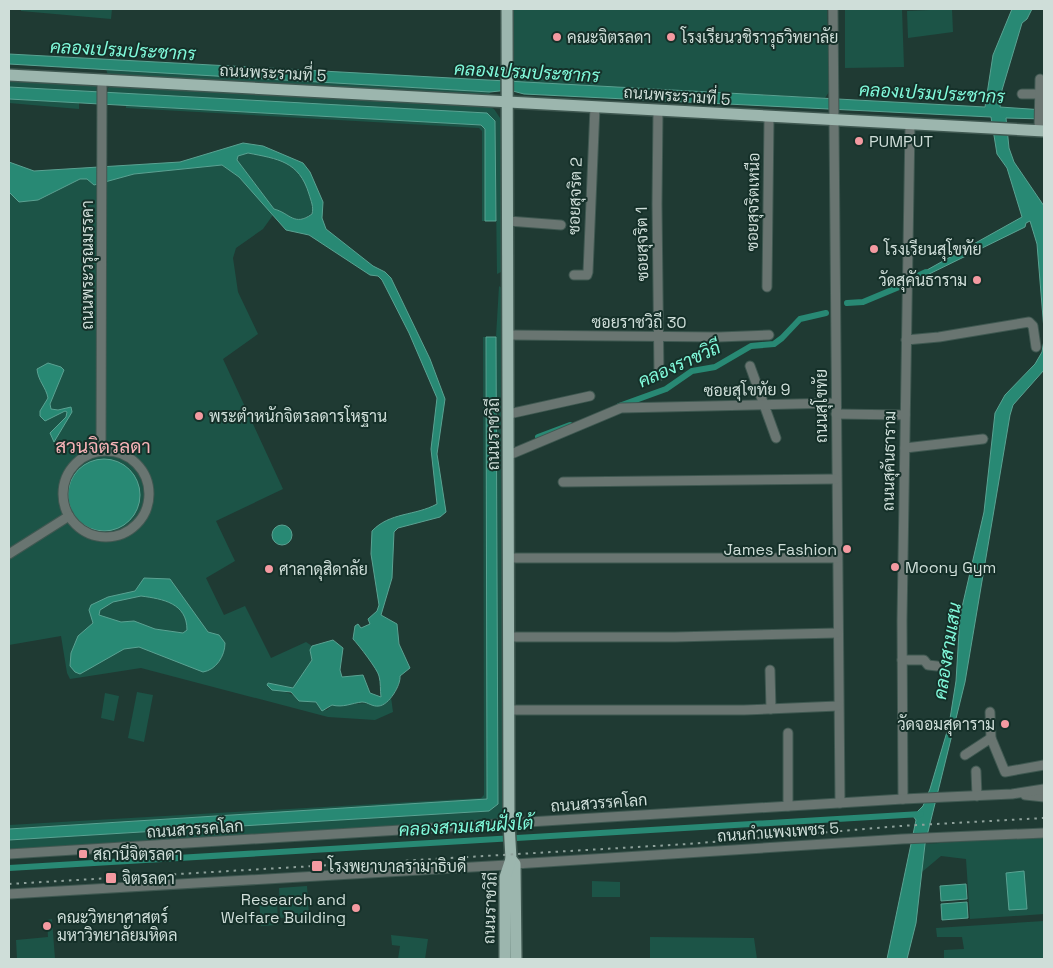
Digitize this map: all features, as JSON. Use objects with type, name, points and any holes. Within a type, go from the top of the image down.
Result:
[{"type":"main road","name":"ถนนราชวิถี","points":[[505,959],[510,865],[507,9]]},
{"type":"main road","name":"ถนนพระรามที่ 5","points":[[9,75],[102,85],[508,97],[594,107],[769,118],[834,115],[910,124],[1040,128]]},
{"type":"main road","name":"ถนนราชวิถี","points":[[510,865],[516,959]]},
{"type":"main road","points":[[510,865],[510,959]]},
{"type":"street","name":"ถนนสุโขทัย","points":[[833,9],[837,633],[840,803]]},
{"type":"street","points":[[1040,79],[1040,128]]},
{"type":"street","name":"ถนนพระวรุณมรรคา","points":[[101,451],[102,85]]},
{"type":"street","points":[[1022,94],[1040,94]]},
{"type":"street","name":"ซอยสุจริต 2","points":[[574,275],[587,275],[588,272],[594,107]]},
{"type":"street","name":"ซอยสุจริต 1","points":[[658,111],[659,376]]},
{"type":"street","name":"ซอยสุจริตเหนือ","points":[[767,287],[769,118]]},
{"type":"street","name":"ถนนสุคันธาราม","points":[[906,799],[902,660],[910,124]]},
{"type":"street","points":[[508,221],[561,225]]},
{"type":"street","points":[[906,340],[939,337],[1029,322],[1033,326],[1036,347]]},
{"type":"street","name":"ซอยราชวิถี 30","points":[[509,335],[769,335]]},
{"type":"street","points":[[750,366],[776,438]]},
{"type":"street","points":[[509,414],[590,396]]},
{"type":"street","name":"ซอยสุโขทัย 9","points":[[509,455],[621,408],[836,403]]},
{"type":"street","points":[[836,414],[905,415]]},
{"type":"street","points":[[905,448],[983,439]]},
{"type":"street","points":[[101,451],[112,451],[126,456],[143,471],[149,493],[144,515],[128,531],[107,538],[85,532],[69,516],[63,495],[68,473],[84,457],[101,451]]},
{"type":"street","points":[[563,482],[836,479]]},
{"type":"street","points":[[9,554],[69,516]]},
{"type":"street","points":[[509,558],[837,558]]},
{"type":"street","points":[[509,637],[676,637],[837,633]]},
{"type":"street","points":[[902,660],[924,660],[928,665],[937,666]]},
{"type":"street","points":[[770,670],[770,709]]},
{"type":"street","points":[[509,710],[770,709],[838,706]]},
{"type":"street","points":[[990,712],[991,738],[1005,772],[1044,765]]},
{"type":"street","points":[[788,733],[788,806]]},
{"type":"street","points":[[965,755],[991,738]]},
{"type":"street","points":[[976,772],[977,796]]},
{"type":"street","name":"ถนนสวรรคโลก","points":[[9,854],[509,826],[788,806],[1012,794],[1044,789]]},
{"type":"street","name":"ถนนสวรรคโลก","points":[[1012,794],[1044,798]]},
{"type":"street","name":"ถนนกำแพงเพชร 5","points":[[9,894],[510,865],[902,839],[1044,833]]},
{"type":"shaded area","points":[[21,9],[112,9],[111,19],[21,11]]},
{"type":"shaded area","name":"โรงเรียนวชิราวุธวิทยาลัย","points":[[514,9],[827,9],[829,92],[825,98],[514,81]]},
{"type":"shaded area","name":"โรงเรียนวชิราวุธวิทยาลัย","points":[[845,9],[902,9],[904,67],[845,68]]},
{"type":"shaded area","points":[[952,9],[953,32],[908,38],[907,11]]},
{"type":"shaded area","points":[[1012,9],[1032,9],[1027,19],[1022,23],[1002,90],[1000,107],[1044,110],[1044,119],[1006,118],[1009,148],[1014,162],[1044,206],[1044,330],[1037,244],[1030,221],[1026,223],[1025,227],[921,278],[918,275],[1022,217],[1007,168],[997,154],[991,117],[524,94],[509,90],[490,92],[9,64],[9,54],[985,107],[993,55]]},
{"type":"shaded area","points":[[106,69],[490,92],[489,95],[481,96],[108,75]]},
{"type":"shaded area","points":[[9,80],[92,84],[96,86],[97,92],[9,87]]},
{"type":"shaded area","points":[[112,85],[488,106],[494,109],[502,121],[503,271],[497,274],[495,121],[487,113],[108,93],[108,88]]},
{"type":"shaded area","points":[[9,87],[487,113],[495,121],[496,221],[485,221],[485,129],[481,125],[9,99]]},
{"type":"shaded area","points":[[9,99],[79,102],[79,109],[9,103]]},
{"type":"shaded area","points":[[126,105],[481,125],[485,129],[485,221],[482,221],[482,131],[479,128],[126,108]]},
{"type":"shaded area","points":[[243,143],[263,146],[303,163],[310,172],[323,202],[322,218],[326,229],[391,278],[430,359],[445,399],[437,454],[446,512],[440,517],[398,528],[394,532],[392,578],[381,615],[397,624],[399,644],[410,668],[400,676],[399,684],[394,694],[383,705],[377,706],[362,702],[344,706],[332,705],[322,711],[316,702],[299,701],[291,692],[272,690],[267,685],[268,683],[293,688],[312,660],[310,650],[312,646],[333,640],[343,648],[340,670],[342,677],[363,675],[370,693],[381,697],[378,673],[353,639],[355,626],[358,624],[361,628],[370,624],[368,619],[377,611],[379,605],[371,554],[372,531],[387,520],[437,504],[431,449],[437,398],[409,333],[382,280],[378,276],[370,275],[309,235],[286,230],[239,177],[222,165],[134,174],[94,185],[87,179],[80,179],[38,200],[19,202],[9,192],[9,162],[34,171],[180,162]],"holes":[[[248,153],[278,160],[293,168],[305,183],[312,206],[312,214],[306,218],[296,219],[274,209],[237,160],[238,156]]]},
{"type":"shaded area","points":[[248,153],[278,160],[293,168],[305,183],[313,208],[312,213],[301,219],[296,219],[274,209],[237,160],[238,156]]},
{"type":"shaded area","points":[[222,165],[239,177],[273,215],[263,229],[236,248],[233,258],[238,292],[258,334],[223,359],[283,489],[216,521],[235,561],[206,578],[224,615],[245,606],[271,658],[306,642],[312,646],[310,650],[312,660],[293,688],[268,683],[272,690],[286,692],[306,701],[317,702],[320,709],[327,710],[332,705],[362,703],[381,706],[391,697],[393,712],[375,720],[328,717],[141,668],[70,679],[67,673],[61,636],[9,645],[9,192],[19,202],[39,200],[80,179],[87,179],[94,185],[134,174]]},
{"type":"shaded area","points":[[499,286],[503,289],[505,811],[498,820],[9,851],[9,840],[489,811],[497,804],[496,337]]},
{"type":"shaded area","points":[[483,337],[486,337],[487,799],[9,829],[9,825],[481,798],[484,795]]},
{"type":"shaded area","points":[[486,337],[496,337],[498,804],[489,811],[9,840],[9,829],[487,799]]},
{"type":"shaded area","points":[[1044,340],[1044,370],[1013,405],[1010,415],[965,682],[925,844],[916,923],[907,959],[887,959],[916,820],[913,816],[923,806],[930,789],[949,725],[956,681],[960,616],[984,512],[995,413],[1005,395],[1035,364],[1042,352]]},
{"type":"shaded area","points":[[48,363],[61,367],[64,370],[50,404],[51,409],[58,410],[71,407],[72,412],[54,442],[50,433],[66,417],[67,412],[65,411],[45,421],[40,416],[40,411],[48,398],[37,369]]},
{"type":"shaded area","points":[[111,459],[130,469],[138,481],[140,495],[138,509],[130,521],[118,529],[97,531],[78,521],[70,509],[68,488],[78,469],[90,461]]},
{"type":"shaded area","points":[[282,525],[289,528],[292,535],[289,542],[282,545],[275,542],[272,535],[275,528]]},
{"type":"shaded area","points":[[144,578],[170,579],[208,632],[219,635],[225,643],[225,648],[219,662],[208,671],[203,672],[139,647],[124,649],[80,674],[75,672],[70,666],[71,653],[78,636],[93,623],[89,610],[91,605],[108,597],[135,591]],"holes":[[[141,596],[165,601],[178,608],[186,621],[187,630],[183,633],[155,629],[134,621],[121,622],[99,615],[100,610],[113,602]]]},
{"type":"shaded area","points":[[137,692],[153,695],[144,742],[128,738]]},
{"type":"shaded area","points":[[105,693],[119,696],[114,721],[101,718]]},
{"type":"shaded area","points":[[1044,836],[1044,914],[970,919],[966,859],[941,856],[922,872],[925,844]]},
{"type":"shaded area","points":[[1024,871],[1027,909],[1009,910],[1006,873]]},
{"type":"shaded area","points":[[592,881],[620,882],[620,897],[592,897]]},
{"type":"shaded area","points":[[966,884],[967,899],[941,901],[940,886]]},
{"type":"shaded area","points":[[307,886],[309,916],[280,918],[279,888]]},
{"type":"shaded area","points":[[259,899],[277,899],[278,925],[261,926]]},
{"type":"shaded area","points":[[967,902],[968,918],[942,920],[941,904]]},
{"type":"shaded area","points":[[52,919],[55,959],[17,959],[16,940],[48,937],[47,920]]},
{"type":"shaded area","points":[[1044,921],[1044,959],[944,959],[944,950],[964,949],[962,937],[937,937],[936,928]]},
{"type":"shaded area","points":[[391,935],[428,939],[425,959],[398,959],[400,946],[392,945]]},
{"type":"shaded area","points":[[650,937],[754,938],[757,959],[650,959]]},
{"type":"waterway","name":"คลองราชวิถี","points":[[913,278],[926,272]]},
{"type":"waterway","name":"คลองราชวิถี","points":[[847,303],[863,302],[899,287]]},
{"type":"waterway","name":"คลองราชวิถี","points":[[619,406],[666,389],[692,371],[715,367],[751,346],[774,344],[800,319],[826,313]]},
{"type":"waterway","name":"คลองราชวิถี","points":[[538,437],[570,425]]},
{"type":"waterway","name":"คลองสามเสนฝั่งใต้","points":[[9,868],[921,814]]},
{"type":"railway","points":[[9,884],[688,844],[900,826],[1044,818]]},
{"type":"place","name":"คณะจิตรลดา","points":[[557,37]]},
{"type":"place","name":"โรงเรียนวชิราวุธวิทยาลัย","points":[[671,37]]},
{"type":"place","name":"PUMPUT","points":[[859,141]]},
{"type":"place","name":"โรงเรียนสุโขทัย","points":[[874,249]]},
{"type":"place","name":"วัดสุคันธาราม","points":[[977,280]]},
{"type":"place","name":"พระตำหนักจิตรลดารโหฐาน","points":[[199,416]]},
{"type":"place","name":"James Fashion","points":[[847,549]]},
{"type":"place","name":"Moony Gym","points":[[895,567]]},
{"type":"place","name":"ศาลาดุสิดาลัย","points":[[269,569]]},
{"type":"place","name":"วัดจอมสุดาราม","points":[[1005,724]]},
{"type":"place","name":"สถานีจิตรลดา","points":[[83,854]]},
{"type":"place","name":"โรงพยาบาลรามาธิบดี","points":[[317,866]]},
{"type":"place","name":"จิตรลดา","points":[[111,878]]},
{"type":"place","name":"Research and Welfare Building","points":[[356,908]]},
{"type":"place","name":"คณะวิทยาศาสตร์ มหาวิทยาลัยมหิดล","points":[[47,926]]},
{"type":"district","name":"สวนจิตรลดา","points":[[103,446]]},
{"type":"water label","name":"คลองเปรมประชากร","points":[[123,50]]},
{"type":"water label","name":"คลองเปรมประชากร","points":[[527,72]]},
{"type":"water label","name":"คลองเปรมประชากร","points":[[932,93]]},
{"type":"water label","name":"คลองสามเสน","points":[[947,651]]}]
